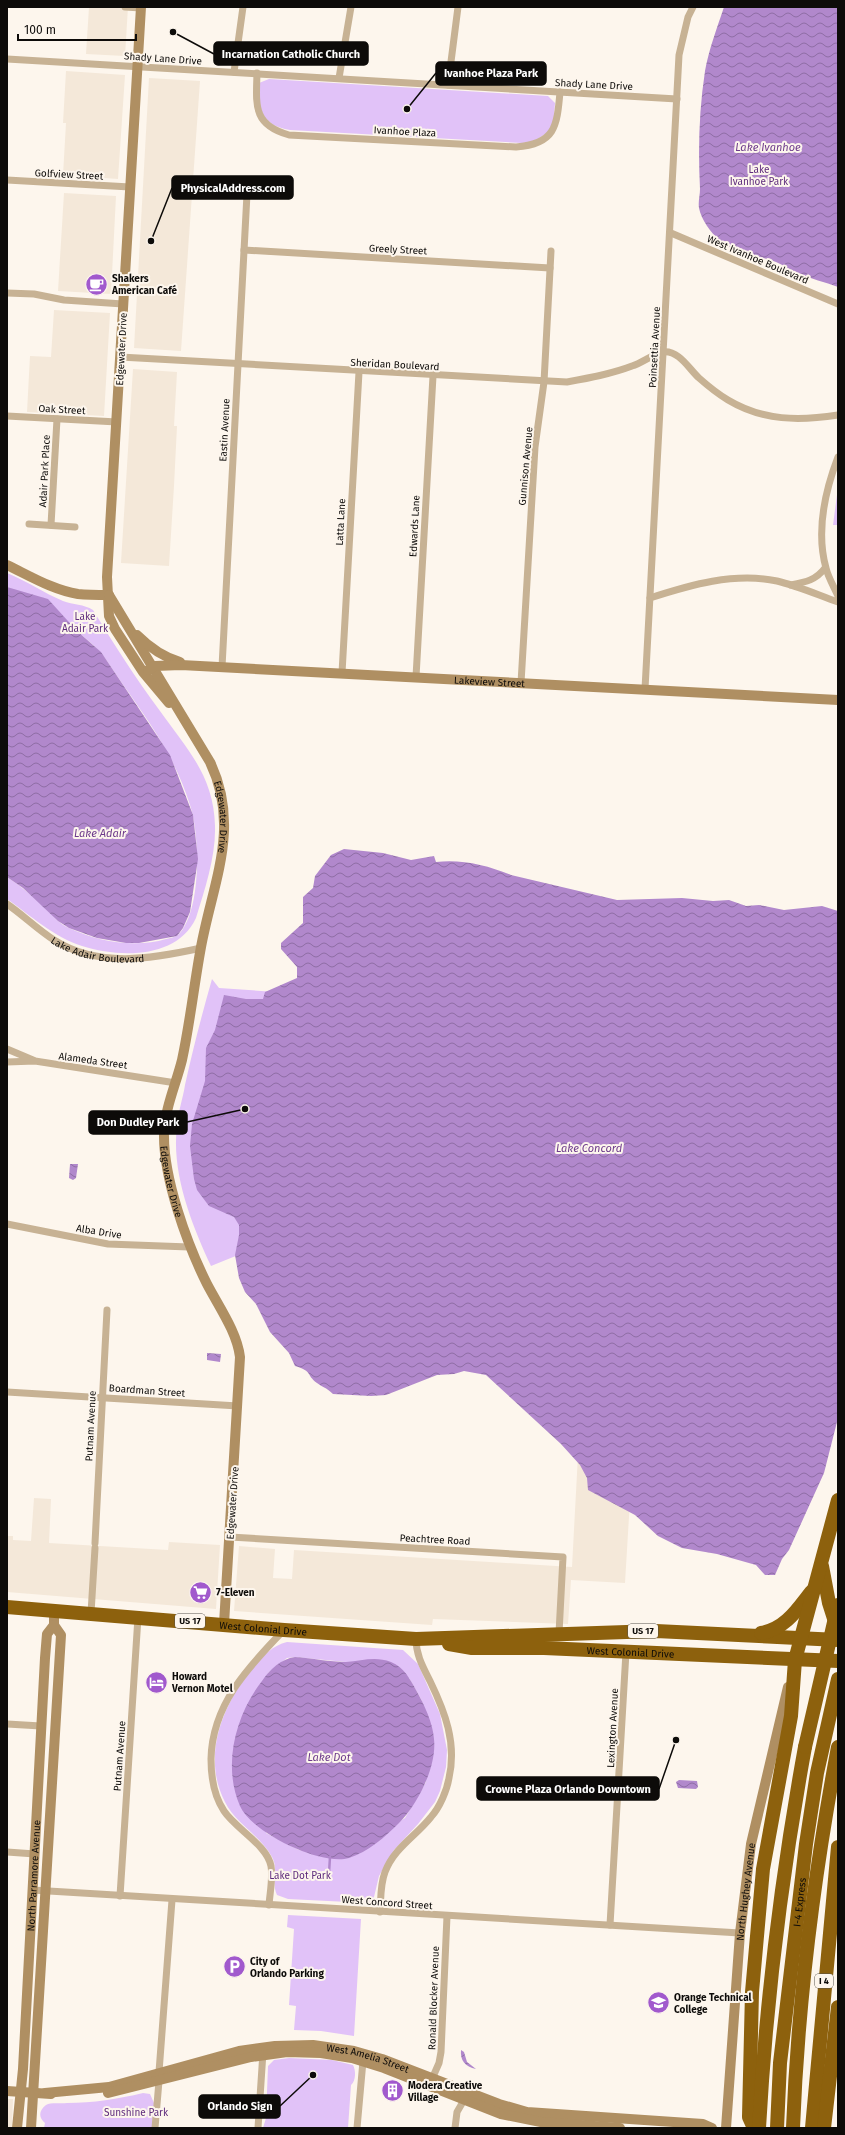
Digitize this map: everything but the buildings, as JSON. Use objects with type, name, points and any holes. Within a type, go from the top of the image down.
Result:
[{"type":"highway","points":[[759,2128],[755,2111],[751,2011],[758,1910],[770,1826],[791,1716],[795,1660],[838,1500]]},
{"type":"highway","points":[[821,1563],[829,1602],[838,1627]]},
{"type":"highway","points":[[748,1636],[772,1631],[785,1623],[815,1587]]},
{"type":"highway","points":[[754,2128],[749,2117],[755,2111],[775,1937],[789,1836],[805,1747],[838,1605]]},
{"type":"highway","name":"West Colonial Drive","points":[[7,1607],[284,1630],[420,1639],[472,1648],[544,1648],[838,1661]]},
{"type":"highway","name":"West Colonial Drive","points":[[420,1639],[559,1633],[656,1631],[838,1640]]},
{"type":"highway","name":"I-4 Express","points":[[777,2128],[780,2063],[809,1828],[822,1751],[838,1679]]},
{"type":"highway","name":"I-4 Express","points":[[793,2121],[798,2014],[812,1898],[837,1750]]},
{"type":"highway","name":"I 4","points":[[818,2122],[838,1846]]},
{"type":"highway","points":[[818,2122],[838,2007]]},
{"type":"street","points":[[125,7],[141,8]]},
{"type":"street","points":[[234,72],[244,7]]},
{"type":"street","points":[[339,78],[351,7]]},
{"type":"street","points":[[448,85],[458,7]]},
{"type":"street","name":"Poinsettia Avenue","points":[[645,689],[663,352],[671,233],[679,55],[688,17],[693,7]]},
{"type":"street","name":"Edgewater Drive","points":[[141,8],[107,567],[109,616],[120,638],[148,670],[182,718],[213,770],[220,790],[225,814],[224,849],[201,948],[185,1046],[165,1125],[165,1148],[175,1195],[189,1247],[239,1348],[241,1362],[224,1624]]},
{"type":"street","name":"Shady Lane Drive","points":[[7,59],[677,99]]},
{"type":"street","name":"Ivanhoe Plaza","points":[[257,74],[258,112],[264,123],[275,131],[289,135],[516,147],[532,146],[544,141],[554,131],[558,118],[560,92]]},
{"type":"street","name":"Golfview Street","points":[[7,180],[130,187]]},
{"type":"street","name":"Eastin Avenue","points":[[222,667],[247,194]]},
{"type":"street","name":"West Ivanhoe Boulevard","points":[[671,233],[838,304]]},
{"type":"street","name":"Greely Street","points":[[244,250],[550,268]]},
{"type":"street","name":"Gunnison Avenue","points":[[521,683],[535,447],[544,382],[551,251]]},
{"type":"street","points":[[7,292],[34,294],[64,300],[124,304]]},
{"type":"street","points":[[663,352],[675,355],[682,360],[699,379],[729,400],[762,414],[793,420],[838,416]]},
{"type":"street","name":"Sheridan Boulevard","points":[[120,358],[544,382],[567,382],[599,376],[634,366],[663,352]]},
{"type":"street","name":"Latta Lane","points":[[342,673],[359,372]]},
{"type":"street","name":"Edwards Lane","points":[[416,677],[433,376]]},
{"type":"street","name":"Oak Street","points":[[7,416],[117,422]]},
{"type":"street","name":"Adair Park Place","points":[[51,525],[57,419]]},
{"type":"street","points":[[838,457],[829,480],[824,506],[822,536],[826,568],[838,596]]},
{"type":"street","points":[[29,524],[75,526]]},
{"type":"street","points":[[7,565],[50,586],[68,592],[84,595],[109,595]]},
{"type":"street","points":[[791,585],[809,582],[820,575],[826,568]]},
{"type":"street","points":[[650,598],[688,586],[722,580],[766,580],[791,585],[838,602]]},
{"type":"street","name":"Edgewater Drive","points":[[109,595],[126,624],[148,670]]},
{"type":"street","points":[[126,624],[150,648],[169,659],[193,665]]},
{"type":"street","name":"Lakeview Street","points":[[148,670],[161,665],[193,665],[838,700]]},
{"type":"street","name":"Lake Adair Boulevard","points":[[7,904],[54,940],[81,952],[111,958],[138,960],[201,948]]},
{"type":"street","points":[[7,1049],[35,1061]]},
{"type":"street","name":"Alameda Street","points":[[7,1062],[35,1061],[176,1083]]},
{"type":"street","name":"Alba Drive","points":[[7,1224],[108,1244],[189,1247]]},
{"type":"street","name":"Putnam Avenue","points":[[91,1613],[107,1310]]},
{"type":"street","name":"Boardman Street","points":[[7,1392],[238,1406]]},
{"type":"street","name":"Peachtree Road","points":[[230,1537],[563,1557],[559,1633]]},
{"type":"street","name":"North Parramore Avenue","points":[[17,2128],[22,2092],[47,1634],[54,1625],[54,1611]]},
{"type":"street","name":"Putnam Avenue","points":[[120,1896],[138,1617]]},
{"type":"street","name":"North Parramore Avenue","points":[[31,2128],[62,1635],[54,1625]]},
{"type":"street","points":[[269,1905],[271,1871],[268,1857],[224,1811],[214,1785],[211,1753],[217,1722],[232,1690],[252,1663],[284,1630]]},
{"type":"street","points":[[380,1912],[382,1884],[390,1863],[406,1841],[433,1814],[446,1791],[450,1778],[452,1744],[445,1711],[416,1652],[420,1639]]},
{"type":"street","name":"Lexington Avenue","points":[[610,1925],[626,1652]]},
{"type":"street","name":"North Hughey Avenue","points":[[726,2128],[740,1933],[751,1844],[764,1783],[795,1660]]},
{"type":"street","points":[[7,1724],[41,1726]]},
{"type":"street","points":[[7,1852],[35,1854]]},
{"type":"street","name":"West Concord Street","points":[[32,1890],[172,1900],[740,1933]]},
{"type":"street","points":[[155,2128],[172,1900]]},
{"type":"street","name":"Ronald Blocker Avenue","points":[[432,2079],[439,2063],[441,2052],[447,1916]]},
{"type":"street","name":"West Amelia Street","points":[[263,2051],[313,2046],[354,2051],[389,2062],[498,2104],[527,2112],[703,2124],[712,2128]]},
{"type":"street","name":"West Amelia Street","points":[[7,2091],[45,2093],[109,2087],[159,2076],[239,2051],[321,2053],[363,2061],[485,2108],[521,2119],[620,2128]]},
{"type":"street","points":[[258,2128],[263,2051]]},
{"type":"street","points":[[357,2128],[363,2061],[370,2059],[389,2062]]},
{"type":"street","points":[[412,2079],[427,2081],[432,2079]]},
{"type":"street","points":[[455,2128],[457,2112],[464,2100]]},
{"type":"shaded area","points":[[89,7],[128,7],[125,56],[86,54]]},
{"type":"shaded area","points":[[66,71],[125,75],[118,179],[63,175],[66,123],[63,123]]},
{"type":"shaded area","points":[[149,78],[200,81],[181,351],[134,348]]},
{"type":"shaded area","points":[[64,193],[116,196],[111,294],[58,291]]},
{"type":"shaded area","points":[[54,310],[110,313],[104,416],[27,412],[30,356],[51,357]]},
{"type":"shaded area","points":[[133,369],[177,372],[174,426],[177,426],[169,566],[121,563]]},
{"type":"shaded area","points":[[579,1436],[632,1467],[625,1583],[571,1580],[568,1624],[433,1619],[432,1625],[234,1611],[239,1546],[275,1549],[273,1578],[292,1579],[294,1550],[572,1567]]},
{"type":"shaded area","points":[[34,1498],[51,1499],[49,1543],[168,1550],[169,1542],[220,1545],[216,1609],[7,1592],[7,1536],[13,1536],[13,1540],[31,1541]]},
{"type":"shaded area","points":[[7,2099],[13,2099],[12,2128],[7,2128]]},
{"type":"green space","points":[[269,79],[548,96],[555,103],[553,129],[533,142],[522,143],[290,130],[280,128],[272,124],[263,114],[260,101],[259,83]]},
{"type":"green space","points":[[838,487],[838,525],[833,525]]},
{"type":"green space","name":"Lake Adair Park","points":[[7,573],[63,601],[93,610],[151,699],[189,751],[210,792],[215,826],[215,837],[212,861],[203,896],[196,918],[187,931],[176,941],[162,948],[146,952],[130,953],[97,950],[82,946],[62,938],[52,932],[7,899],[7,877],[46,908],[62,924],[80,933],[117,942],[154,942],[178,935],[186,924],[195,891],[197,853],[193,818],[184,788],[170,757],[144,715],[107,661],[94,645],[57,617],[7,587]]},
{"type":"green space","points":[[212,979],[219,988],[318,995],[248,1251],[211,1266],[190,1216],[180,1180],[176,1144],[179,1110],[194,1045]]},
{"type":"green space","name":"Lake Dot Park","points":[[287,1642],[403,1650],[418,1664],[440,1714],[447,1750],[446,1767],[440,1791],[435,1802],[418,1824],[394,1850],[379,1876],[374,1897],[368,1903],[288,1899],[277,1895],[275,1890],[275,1866],[272,1857],[261,1842],[235,1817],[225,1802],[218,1784],[215,1767],[215,1749],[225,1713],[243,1681],[254,1667],[269,1652],[282,1643]],"holes":[[[295,1657],[346,1662],[409,1678],[421,1699],[429,1721],[426,1782],[405,1818],[341,1859],[299,1850],[266,1833],[268,1673],[287,1658]]]},
{"type":"green space","points":[[288,1915],[361,1919],[354,2036],[321,2031],[294,2030],[296,2006],[289,2005],[294,1929],[287,1927]]},
{"type":"green space","points":[[289,2058],[332,2060],[353,2065],[355,2075],[354,2081],[351,2085],[348,2128],[263,2128],[266,2118],[268,2066],[274,2060]]},
{"type":"green space","name":"Sunshine Park","points":[[143,2093],[150,2094],[154,2103],[152,2128],[44,2128],[45,2123],[40,2114],[43,2107],[48,2104],[115,2099]]},
{"type":"water","name":"Lake Ivanhoe","points":[[724,7],[838,7],[838,287],[803,275],[776,262],[740,252],[726,246],[710,230],[702,217],[699,208],[701,100],[705,71],[713,39]]},
{"type":"water","name":"Lake Adair","points":[[7,587],[48,599],[77,631],[101,652],[170,755],[193,815],[198,859],[190,912],[183,928],[177,936],[139,943],[126,943],[97,938],[69,928],[58,921],[23,888],[7,877]]},
{"type":"water","name":"Lake Concord","points":[[344,849],[383,853],[411,860],[434,856],[436,862],[455,861],[474,864],[493,868],[511,875],[617,900],[682,898],[713,901],[729,900],[746,906],[759,905],[784,910],[822,906],[838,911],[838,1418],[824,1473],[789,1550],[782,1559],[775,1575],[765,1575],[756,1565],[717,1554],[682,1548],[658,1536],[635,1515],[588,1490],[587,1478],[580,1465],[561,1444],[486,1375],[464,1371],[454,1374],[437,1375],[386,1395],[371,1396],[333,1394],[313,1380],[305,1370],[295,1366],[289,1353],[270,1332],[256,1304],[245,1292],[239,1278],[235,1255],[239,1235],[239,1225],[234,1217],[209,1206],[197,1190],[194,1179],[190,1146],[192,1124],[205,1081],[206,1048],[215,1030],[224,995],[246,999],[263,999],[265,992],[297,978],[297,967],[281,949],[281,943],[303,923],[303,897],[313,888],[315,876],[331,855]]},
{"type":"water","points":[[70,1164],[78,1164],[76,1178],[73,1180],[69,1178]]},
{"type":"water","points":[[207,1353],[221,1354],[220,1362],[207,1360]]},
{"type":"water","name":"Lake Dot","points":[[295,1657],[346,1662],[379,1659],[396,1664],[406,1674],[419,1695],[432,1727],[434,1750],[432,1761],[425,1784],[413,1806],[399,1823],[382,1839],[363,1852],[349,1858],[337,1859],[322,1857],[288,1845],[272,1836],[258,1827],[247,1816],[240,1806],[235,1790],[232,1774],[234,1740],[245,1709],[253,1694],[269,1672],[281,1662]]},
{"type":"water","points":[[679,1780],[697,1781],[698,1787],[696,1789],[678,1788],[676,1782]]},
{"type":"water","points":[[461,2050],[464,2052],[467,2062],[476,2069],[469,2067],[462,2060]]},
{"type":"waterway","points":[[329,1873],[330,1857]]},
{"type":"place","name":"Incarnation Catholic Church","points":[[173,32]]},
{"type":"place","name":"Ivanhoe Plaza Park","points":[[407,109]]},
{"type":"place","name":"PhysicalAddress.com","points":[[151,241]]},
{"type":"place","name":"Shakers American Café","points":[[97,284]]},
{"type":"place","name":"Don Dudley Park","points":[[245,1109]]},
{"type":"place","name":"7-Eleven","points":[[201,1592]]},
{"type":"place","name":"Howard Vernon Motel","points":[[156,1682]]},
{"type":"place","name":"Crowne Plaza Orlando Downtown","points":[[676,1740]]},
{"type":"place","name":"City of Orlando Parking","points":[[234,1967]]},
{"type":"place","name":"Orange Technical College","points":[[659,2003]]},
{"type":"place","name":"Orlando Sign","points":[[313,2075]]},
{"type":"place","name":"Modera Creative Village","points":[[393,2091]]},
{"type":"park label","name":"Lake Ivanhoe Park","points":[[759,174]]}]
